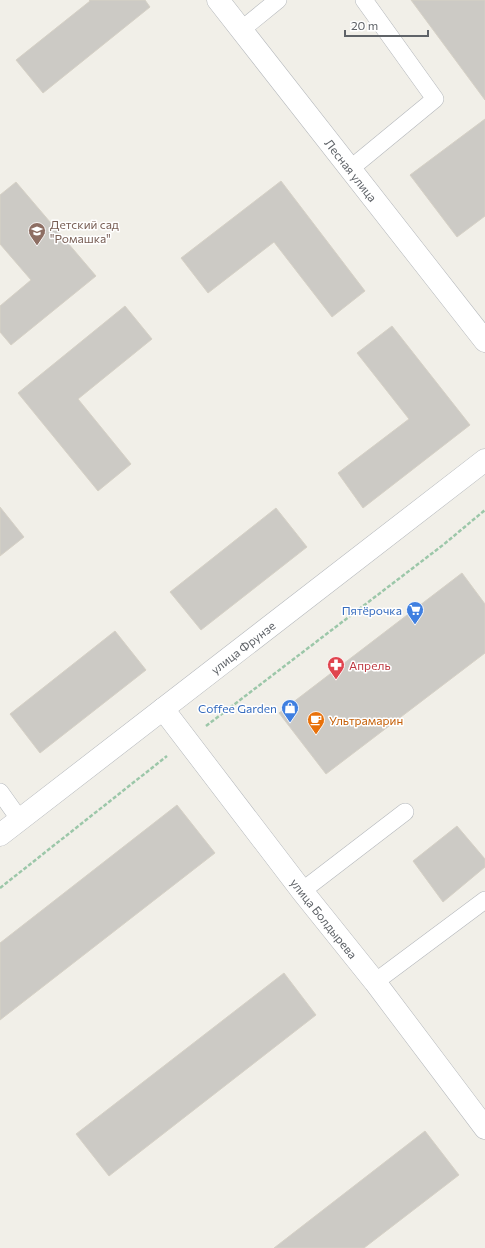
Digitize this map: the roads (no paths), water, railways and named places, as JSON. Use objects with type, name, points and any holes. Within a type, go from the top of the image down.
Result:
[{"type":"street","name":"Лесная улица","points":[[218,0],[485,340]]},
{"type":"street","name":"улица Фрунзе","points":[[0,835],[485,460]]},
{"type":"street","name":"улица Болдырева","points":[[163,708],[302,891],[375,982],[485,1128]]},
{"type":"lane","points":[[241,30],[278,0]]},
{"type":"lane","points":[[350,169],[435,99],[364,0]]},
{"type":"lane","points":[[0,792],[20,820]]},
{"type":"lane","points":[[302,891],[404,812]]},
{"type":"lane","points":[[375,982],[485,900]]},
{"type":"place","name":"Детский сад \"Ромашка\"","points":[[37,246]]},
{"type":"place","name":"Пятёрочка","points":[[415,625]]},
{"type":"place","name":"Апрель","points":[[336,680]]},
{"type":"place","name":"Coffee Garden","points":[[290,723]]},
{"type":"place","name":"Ультрамарин","points":[[316,735]]}]
